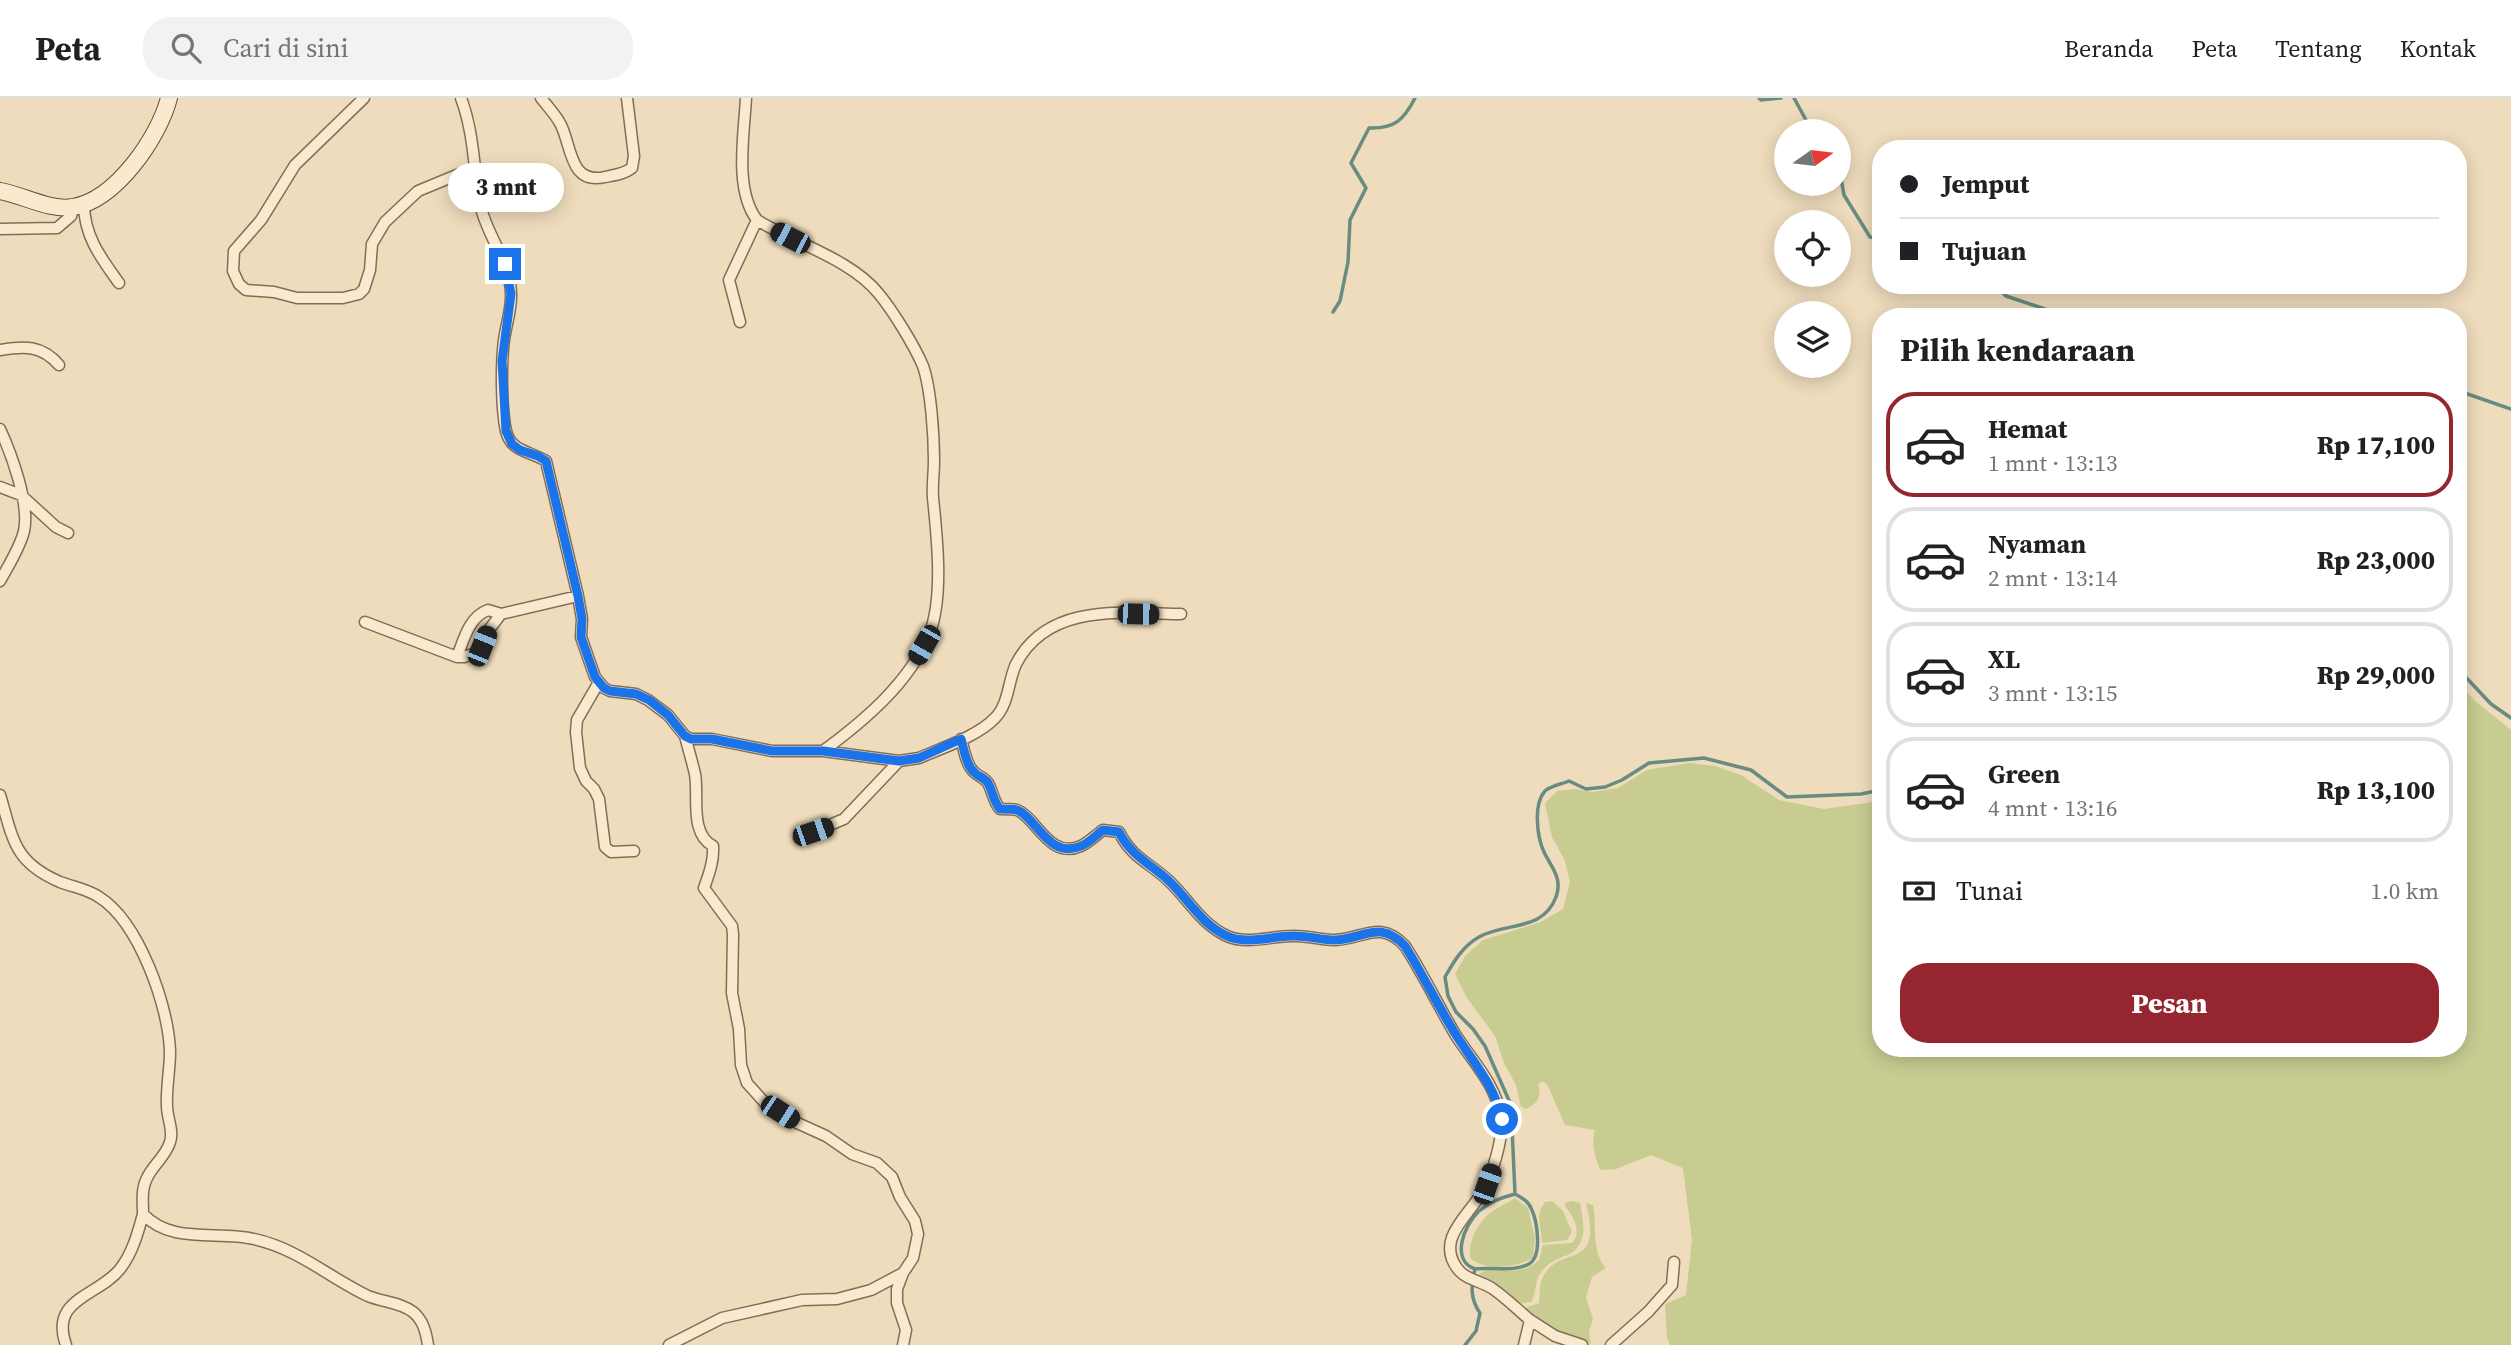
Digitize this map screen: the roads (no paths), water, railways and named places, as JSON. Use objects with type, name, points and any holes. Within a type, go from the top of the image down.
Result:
[{"type":"street","points":[[0,229],[57,228],[79,206],[116,182],[145,151],[162,121],[169,98]]},
{"type":"street","points":[[365,98],[295,165],[261,220],[234,251],[233,271],[239,284],[246,290],[274,292],[297,298],[343,298],[359,293],[364,289],[370,270],[372,244],[392,214],[418,191],[476,167]]},
{"type":"street","points":[[461,98],[472,137],[482,209],[505,264],[511,294],[502,361],[506,431],[512,444],[546,461],[578,596],[582,619],[581,637],[599,682],[610,691],[636,694],[649,700],[668,715],[685,736],[695,773],[699,830],[707,843],[713,846],[712,867],[704,888],[732,926],[732,993],[739,1029],[741,1065],[747,1083],[765,1103],[795,1122],[826,1136],[852,1154],[877,1163],[892,1177],[900,1197],[915,1221],[918,1234],[913,1258],[897,1289],[897,1303],[906,1330],[903,1345]]},
{"type":"street","points":[[541,98],[562,127],[575,166],[581,173],[593,179],[632,168],[634,156],[627,98]]},
{"type":"street","points":[[746,98],[743,183],[749,210],[757,220],[838,262],[868,282],[887,305],[923,367],[929,404],[934,461],[932,497],[937,545],[937,600],[932,625],[917,657],[897,685],[823,751]]},
{"type":"street","points":[[0,191],[50,205],[79,206]]},
{"type":"street","points":[[79,206],[95,249],[119,283]]},
{"type":"street","points":[[740,322],[729,280],[757,220]]},
{"type":"street","points":[[0,350],[35,348],[51,355],[59,365]]},
{"type":"street","points":[[0,429],[8,446],[21,495],[23,533],[0,581]]},
{"type":"street","points":[[0,487],[21,495],[56,527],[68,533]]},
{"type":"street","points":[[457,657],[478,614],[488,610],[501,614],[578,596]]},
{"type":"street","points":[[685,736],[772,751],[823,751],[899,761],[919,758],[988,725],[999,715],[1017,663],[1038,637],[1054,626],[1094,613],[1181,614]]},
{"type":"street","points":[[365,622],[457,657],[464,657],[478,652],[488,631],[501,614]]},
{"type":"street","points":[[599,682],[576,725],[580,768],[599,799],[605,847],[611,852],[634,850]]},
{"type":"street","points":[[961,739],[974,773],[985,779],[994,803],[1000,809],[1016,810],[1032,822],[1044,838],[1066,848],[1082,846],[1103,830],[1119,832],[1130,851],[1169,881],[1199,916],[1227,936],[1261,939],[1293,936],[1337,940],[1377,931],[1393,935],[1405,946],[1455,1034],[1486,1076],[1497,1098],[1502,1119],[1487,1184],[1462,1218],[1450,1247],[1455,1265],[1467,1277],[1492,1288],[1530,1320],[1555,1336],[1582,1345]]},
{"type":"street","points":[[799,838],[844,819],[899,761]]},
{"type":"street","points":[[0,794],[11,837],[23,857],[47,876],[98,896],[110,905],[125,923],[141,950],[159,992],[168,1035],[169,1074],[166,1104],[171,1137],[167,1151],[147,1177],[143,1194],[143,1214],[130,1252],[119,1271],[82,1296],[66,1313],[62,1329],[66,1345]]},
{"type":"street","points":[[143,1214],[167,1231],[192,1235],[238,1235],[292,1251],[370,1297],[412,1312],[425,1329],[428,1345]]},
{"type":"street","points":[[1611,1345],[1672,1285],[1674,1262]]},
{"type":"street","points":[[669,1345],[722,1318],[802,1300],[837,1299],[871,1290],[903,1273]]},
{"type":"street","points":[[1524,1345],[1530,1320]]},
{"type":"waterway","points":[[1333,312],[1340,301],[1348,262],[1350,220],[1366,188],[1351,163],[1369,128],[1385,127],[1397,122],[1415,98]]},
{"type":"waterway","points":[[1759,98],[1781,98]]},
{"type":"waterway","points":[[1794,98],[1805,119]]},
{"type":"waterway","points":[[1845,196],[1872,237]]},
{"type":"waterway","points":[[2004,294],[2042,308]]},
{"type":"waterway","points":[[2467,394],[2511,409]]},
{"type":"waterway","points":[[2467,678],[2491,704],[2511,718]]},
{"type":"waterway","points":[[1465,1345],[1476,1331],[1480,1313],[1472,1292],[1475,1269],[1463,1258],[1462,1242],[1473,1217],[1479,1211],[1515,1194],[1511,1105],[1485,1046],[1456,1012],[1448,996],[1445,977],[1459,954],[1473,941],[1489,932],[1533,921],[1550,908],[1556,897],[1558,884],[1538,830],[1539,804],[1545,791],[1569,781],[1586,789],[1605,787],[1649,763],[1704,758],[1751,770],[1787,797],[1872,792]]},
{"type":"waterway","points":[[1475,1269],[1517,1268],[1533,1260],[1538,1238],[1533,1214],[1528,1203],[1515,1194]]}]
